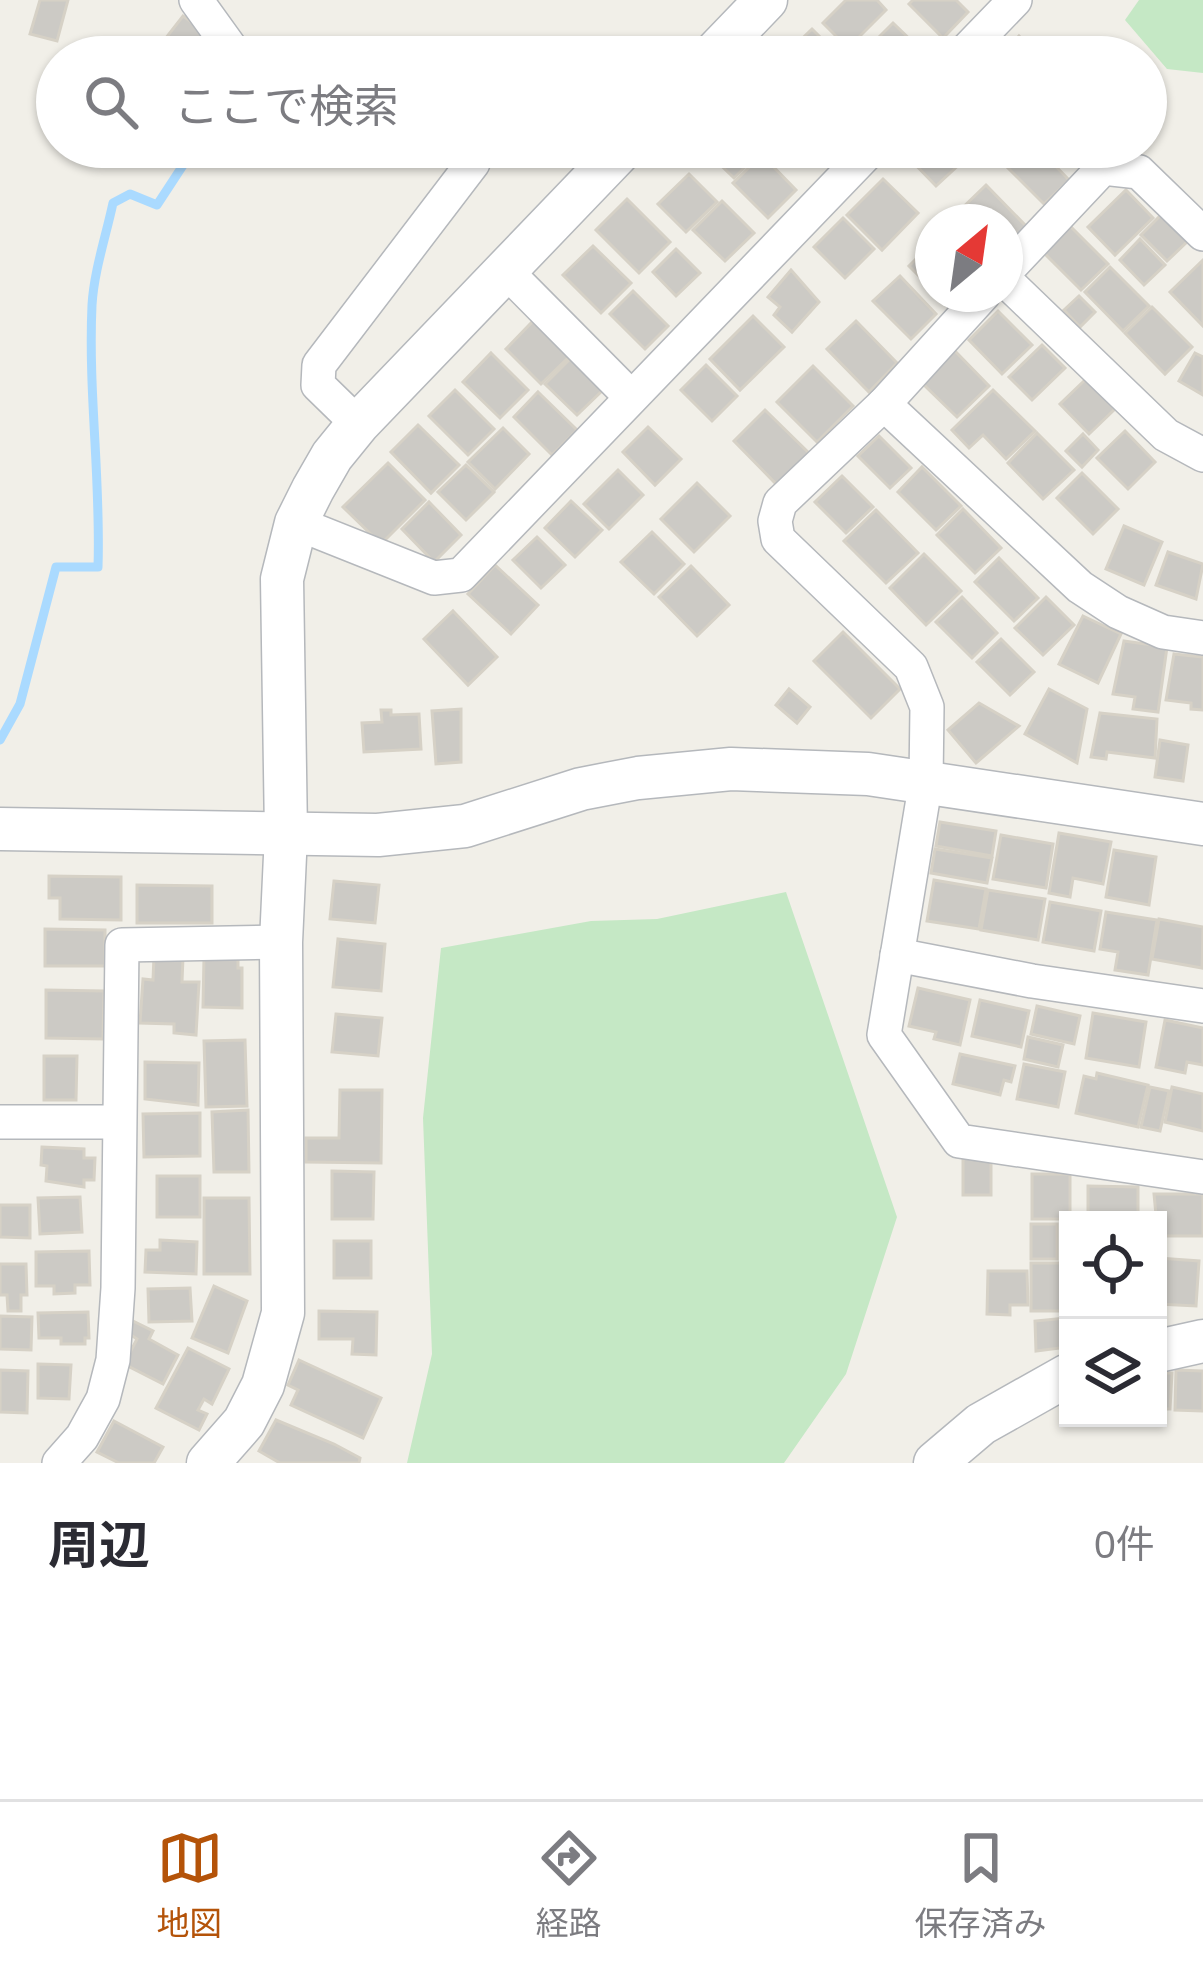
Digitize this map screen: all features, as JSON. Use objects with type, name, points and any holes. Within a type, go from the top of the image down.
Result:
[{"type":"street","points":[[196,0],[222,36]]},
{"type":"street","points":[[731,36],[766,0]]},
{"type":"street","points":[[981,36],[1016,0]]},
{"type":"street","points":[[358,424],[318,385],[319,365],[469,168]]},
{"type":"street","points":[[208,1463],[244,1422],[263,1385],[283,1312],[281,942],[286,834],[282,579],[296,523],[332,456],[358,424],[604,168]]},
{"type":"street","points":[[296,523],[434,578],[461,574],[853,168]]},
{"type":"street","points":[[1023,256],[1103,168],[1139,172],[1203,234]]},
{"type":"street","points":[[505,270],[631,397]]},
{"type":"street","points":[[1023,294],[1166,435],[1203,455]]},
{"type":"street","points":[[968,312],[884,404],[780,503],[775,521],[778,539],[910,667],[927,707],[926,781],[884,1035],[959,1142],[1203,1178]]},
{"type":"street","points":[[884,404],[1080,587],[1118,612],[1163,632],[1203,638]]},
{"type":"street","points":[[0,829],[378,835],[465,826],[580,789],[638,778],[731,769],[926,781],[1203,824]]},
{"type":"street","points":[[59,1463],[82,1436],[103,1399],[112,1360],[118,1288],[122,945],[281,942]]},
{"type":"street","points":[[897,956],[1203,1006]]},
{"type":"street","points":[[0,1122],[117,1122]]},
{"type":"street","points":[[1167,1349],[1203,1341]]},
{"type":"street","points":[[935,1463],[981,1424],[1059,1380]]},
{"type":"green space","points":[[1139,0],[1203,0],[1203,73],[1167,69],[1167,36],[1139,36],[1125,20]]},
{"type":"green space","points":[[786,892],[897,1217],[846,1374],[784,1463],[407,1463],[432,1354],[423,1118],[441,948],[591,921],[657,919]]},
{"type":"building","points":[[40,0],[68,0],[58,36],[30,34]]},
{"type":"building","points":[[846,0],[877,0],[886,10],[860,36],[836,36],[823,23]]},
{"type":"building","points":[[913,0],[956,0],[968,12],[941,36],[909,4]]},
{"type":"building","points":[[183,16],[208,34],[207,36],[167,36]]},
{"type":"building","points":[[893,23],[906,36],[880,36]]},
{"type":"building","points":[[724,168],[744,168],[734,178]]},
{"type":"building","points":[[749,168],[775,168],[796,190],[768,218],[733,183]]},
{"type":"building","points":[[919,168],[955,168],[936,186]]},
{"type":"building","points":[[1008,168],[1057,168],[1069,180],[1044,204]]},
{"type":"building","points":[[689,174],[717,202],[686,232],[658,204]]},
{"type":"building","points":[[883,179],[915,210],[915,216],[882,250],[847,215]]},
{"type":"building","points":[[986,185],[1005,204],[966,204]]},
{"type":"building","points":[[1126,190],[1153,218],[1115,255],[1088,227]]},
{"type":"building","points":[[627,199],[670,242],[639,273],[596,230]]},
{"type":"building","points":[[722,201],[754,233],[725,261],[693,230]]},
{"type":"building","points":[[1163,213],[1189,240],[1167,261],[1141,235]]},
{"type":"building","points":[[843,218],[874,249],[845,278],[814,247]]},
{"type":"building","points":[[1070,226],[1108,264],[1081,290],[1043,252]]},
{"type":"building","points":[[1140,239],[1165,265],[1144,285],[1120,260]]},
{"type":"building","points":[[593,246],[631,283],[601,313],[563,275]]},
{"type":"building","points":[[676,249],[700,273],[676,296],[653,272]]},
{"type":"building","points":[[1203,260],[1203,326],[1170,292]]},
{"type":"building","points":[[1110,267],[1149,306],[1123,331],[1085,292]]},
{"type":"building","points":[[791,270],[819,302],[792,332],[774,315],[780,307],[768,297]]},
{"type":"building","points":[[900,276],[915,292],[915,312],[936,314],[911,339],[873,301]]},
{"type":"building","points":[[633,291],[668,326],[645,349],[610,314]]},
{"type":"building","points":[[1079,296],[1095,312],[1080,327],[1064,310]]},
{"type":"building","points":[[1152,307],[1192,347],[1165,374],[1125,333]]},
{"type":"building","points":[[999,312],[1032,345],[1002,374],[969,340]]},
{"type":"building","points":[[753,316],[784,347],[740,390],[710,359]]},
{"type":"building","points":[[534,320],[570,356],[541,384],[506,349]]},
{"type":"building","points":[[856,321],[897,363],[869,392],[827,349]]},
{"type":"building","points":[[1042,345],[1065,368],[1032,400],[1009,377]]},
{"type":"building","points":[[954,350],[989,386],[957,417],[921,382]]},
{"type":"building","points":[[491,353],[528,390],[500,418],[463,382]]},
{"type":"building","points":[[1195,353],[1203,357],[1203,395],[1179,381]]},
{"type":"building","points":[[572,357],[604,389],[577,415],[545,384]]},
{"type":"building","points":[[706,365],[737,396],[712,421],[681,390]]},
{"type":"building","points":[[813,366],[853,406],[817,442],[777,402]]},
{"type":"building","points":[[1086,379],[1115,409],[1089,434],[1060,404]]},
{"type":"building","points":[[455,390],[494,429],[468,455],[429,416]]},
{"type":"building","points":[[993,390],[1035,431],[1006,459],[983,435],[969,448],[952,430]]},
{"type":"building","points":[[538,392],[577,430],[552,455],[514,417]]},
{"type":"building","points":[[765,410],[813,457],[781,489],[734,441]]},
{"type":"building","points":[[418,425],[459,465],[431,493],[391,452]]},
{"type":"building","points":[[648,427],[681,459],[655,485],[623,452]]},
{"type":"building","points":[[503,428],[529,454],[495,489],[468,462]]},
{"type":"building","points":[[1125,431],[1155,462],[1128,489],[1097,458]]},
{"type":"building","points":[[1037,433],[1074,470],[1043,499],[1008,463]]},
{"type":"building","points":[[1083,434],[1098,450],[1082,467],[1066,451]]},
{"type":"building","points":[[879,436],[911,468],[890,488],[858,456]]},
{"type":"building","points":[[388,463],[425,500],[381,544],[343,507]]},
{"type":"building","points":[[466,465],[494,492],[466,520],[438,492]]},
{"type":"building","points":[[922,467],[961,506],[936,530],[898,492]]},
{"type":"building","points":[[618,470],[643,495],[609,529],[584,504]]},
{"type":"building","points":[[1082,473],[1118,509],[1093,534],[1057,498]]},
{"type":"building","points":[[842,476],[873,507],[846,533],[815,502]]},
{"type":"building","points":[[697,483],[730,516],[694,552],[661,519]]},
{"type":"building","points":[[571,501],[602,530],[575,557],[545,528]]},
{"type":"building","points":[[429,502],[461,535],[434,562],[402,529]]},
{"type":"building","points":[[963,509],[1001,548],[975,573],[937,535]]},
{"type":"building","points":[[876,510],[918,553],[886,583],[844,541]]},
{"type":"building","points":[[1124,526],[1162,542],[1144,585],[1106,569]]},
{"type":"building","points":[[652,532],[684,564],[654,594],[621,562]]},
{"type":"building","points":[[537,537],[565,565],[541,588],[513,560]]},
{"type":"building","points":[[1168,552],[1203,564],[1196,599],[1156,585]]},
{"type":"building","points":[[924,554],[961,591],[926,625],[890,588]]},
{"type":"building","points":[[999,558],[1038,598],[1014,621],[975,582]]},
{"type":"building","points":[[495,565],[538,605],[511,634],[468,594]]},
{"type":"building","points":[[691,566],[729,605],[697,636],[659,597]]},
{"type":"building","points":[[962,597],[997,633],[972,658],[936,622]]},
{"type":"building","points":[[1046,597],[1074,625],[1043,655],[1015,628]]},
{"type":"building","points":[[453,611],[497,657],[468,685],[424,639]]},
{"type":"building","points":[[1083,616],[1121,634],[1098,683],[1059,664]]},
{"type":"building","points":[[843,632],[900,689],[871,718],[814,661]]},
{"type":"building","points":[[1001,639],[1034,672],[1010,695],[977,662]]},
{"type":"building","points":[[1124,641],[1167,647],[1158,712],[1133,709],[1135,697],[1113,694]]},
{"type":"building","points":[[1174,654],[1203,657],[1203,710],[1191,709],[1191,703],[1166,700]]},
{"type":"building","points":[[789,689],[810,707],[797,723],[776,705]]},
{"type":"building","points":[[1049,689],[1087,709],[1077,763],[1025,734]]},
{"type":"building","points":[[979,703],[1019,726],[976,763],[948,730]]},
{"type":"building","points":[[461,709],[461,762],[436,764],[432,711]]},
{"type":"building","points":[[381,710],[391,710],[391,715],[419,714],[421,749],[364,752],[362,723],[382,722]]},
{"type":"building","points":[[1100,713],[1157,719],[1155,758],[1107,752],[1106,759],[1091,757]]},
{"type":"building","points":[[1160,740],[1188,745],[1183,781],[1155,777]]},
{"type":"building","points":[[940,822],[996,831],[992,856],[936,846]]},
{"type":"building","points":[[1059,833],[1111,842],[1103,884],[1073,878],[1070,897],[1049,893]]},
{"type":"building","points":[[1001,835],[1053,844],[1046,888],[993,879]]},
{"type":"building","points":[[935,849],[992,858],[987,883],[931,873]]},
{"type":"building","points":[[1114,850],[1156,857],[1149,905],[1106,897]]},
{"type":"building","points":[[49,876],[121,877],[121,920],[60,919],[60,898],[49,898]]},
{"type":"building","points":[[934,880],[986,889],[979,929],[927,921]]},
{"type":"building","points":[[334,881],[379,885],[375,923],[330,919]]},
{"type":"building","points":[[137,885],[212,886],[212,923],[137,923]]},
{"type":"building","points":[[988,890],[1045,899],[1038,940],[981,930]]},
{"type":"building","points":[[1050,902],[1101,911],[1094,951],[1043,942]]},
{"type":"building","points":[[1106,912],[1157,920],[1148,975],[1115,970],[1118,952],[1100,949]]},
{"type":"building","points":[[1159,919],[1203,927],[1202,968],[1152,959]]},
{"type":"building","points":[[45,929],[105,930],[105,966],[45,966]]},
{"type":"building","points":[[338,939],[385,944],[381,991],[333,987]]},
{"type":"building","points":[[154,956],[183,957],[182,982],[199,982],[196,1035],[174,1033],[174,1024],[140,1023],[143,979],[153,980]]},
{"type":"building","points":[[204,957],[238,957],[242,1008],[203,1007]]},
{"type":"building","points":[[918,988],[970,1000],[960,1045],[934,1039],[936,1032],[909,1026]]},
{"type":"building","points":[[46,990],[104,991],[103,1039],[46,1038]]},
{"type":"building","points":[[980,1000],[1029,1011],[1021,1047],[972,1036]]},
{"type":"building","points":[[1037,1006],[1080,1016],[1074,1044],[1031,1034]]},
{"type":"building","points":[[1093,1013],[1146,1022],[1139,1067],[1086,1058]]},
{"type":"building","points":[[336,1014],[382,1018],[378,1056],[332,1052]]},
{"type":"building","points":[[1165,1020],[1203,1028],[1203,1065],[1187,1062],[1185,1073],[1156,1067]]},
{"type":"building","points":[[1028,1037],[1063,1045],[1058,1067],[1024,1059]]},
{"type":"building","points":[[245,1040],[247,1106],[206,1107],[204,1041]]},
{"type":"building","points":[[960,1054],[1015,1066],[1011,1082],[1004,1080],[1000,1095],[953,1084]]},
{"type":"building","points":[[44,1056],[77,1056],[76,1100],[44,1100]]},
{"type":"building","points":[[145,1062],[199,1063],[198,1105],[145,1099]]},
{"type":"building","points":[[1024,1064],[1065,1072],[1058,1107],[1017,1099]]},
{"type":"building","points":[[1097,1073],[1148,1085],[1138,1127],[1076,1113],[1084,1076],[1096,1079]]},
{"type":"building","points":[[1150,1087],[1169,1091],[1160,1131],[1141,1127]]},
{"type":"building","points":[[1172,1087],[1203,1094],[1203,1131],[1165,1122]]},
{"type":"building","points":[[340,1090],[382,1090],[381,1163],[306,1162],[306,1138],[339,1138]]},
{"type":"building","points":[[248,1110],[249,1172],[214,1172],[212,1112]]},
{"type":"building","points":[[200,1113],[200,1156],[144,1157],[143,1114]]},
{"type":"building","points":[[42,1147],[84,1149],[84,1158],[95,1158],[94,1180],[84,1180],[84,1187],[46,1181]]},
{"type":"building","points":[[963,1155],[991,1155],[991,1195],[963,1195]]},
{"type":"building","points":[[332,1171],[374,1172],[373,1219],[332,1219]]},
{"type":"building","points":[[1032,1174],[1070,1174],[1070,1211],[1059,1211],[1059,1219],[1032,1219]]},
{"type":"building","points":[[157,1176],[200,1176],[200,1217],[157,1217]]},
{"type":"building","points":[[1088,1186],[1138,1187],[1138,1211],[1088,1211]]},
{"type":"building","points":[[1154,1194],[1203,1194],[1203,1236],[1167,1236],[1167,1211],[1156,1211]]},
{"type":"building","points":[[80,1197],[82,1232],[40,1234],[38,1198]]},
{"type":"building","points":[[204,1198],[249,1198],[250,1274],[204,1274]]},
{"type":"building","points":[[0,1205],[30,1205],[30,1238],[0,1237]]},
{"type":"building","points":[[1031,1224],[1057,1224],[1057,1259],[1031,1259]]},
{"type":"building","points":[[160,1240],[197,1242],[196,1274],[145,1272],[146,1250],[160,1250]]},
{"type":"building","points":[[334,1241],[371,1241],[371,1278],[334,1278]]},
{"type":"building","points":[[89,1251],[90,1285],[75,1285],[75,1293],[54,1294],[54,1286],[36,1286],[36,1252]]},
{"type":"building","points":[[1167,1259],[1199,1261],[1196,1306],[1167,1304]]},
{"type":"building","points":[[1031,1263],[1059,1263],[1059,1311],[1031,1311]]},
{"type":"building","points":[[0,1264],[26,1264],[27,1295],[21,1295],[21,1311],[8,1311],[7,1295],[0,1295]]},
{"type":"building","points":[[988,1271],[1027,1271],[1028,1305],[1010,1305],[1010,1315],[987,1314]]},
{"type":"building","points":[[214,1286],[247,1301],[228,1353],[192,1338]]},
{"type":"building","points":[[190,1288],[192,1321],[149,1322],[148,1289]]},
{"type":"building","points":[[319,1311],[377,1312],[376,1355],[352,1354],[353,1339],[319,1339]]},
{"type":"building","points":[[88,1312],[85,1344],[39,1338],[38,1313]]},
{"type":"building","points":[[0,1316],[32,1317],[31,1350],[0,1349]]},
{"type":"building","points":[[1059,1319],[1059,1348],[1036,1351],[1035,1321]]},
{"type":"building","points":[[133,1321],[153,1331],[149,1339],[178,1355],[163,1384],[124,1364],[137,1339],[128,1333]]},
{"type":"building","points":[[188,1348],[229,1369],[212,1404],[204,1399],[198,1410],[207,1414],[199,1430],[156,1408]]},
{"type":"building","points":[[299,1360],[381,1398],[363,1438],[291,1405],[298,1390],[288,1385]]},
{"type":"building","points":[[38,1364],[71,1365],[69,1399],[38,1398]]},
{"type":"building","points":[[0,1370],[28,1371],[27,1413],[0,1412]]},
{"type":"building","points":[[1176,1370],[1203,1371],[1203,1411],[1175,1410]]},
{"type":"building","points":[[1167,1373],[1172,1373],[1167,1409]]},
{"type":"building","points":[[276,1420],[334,1444],[360,1458],[359,1463],[280,1463],[259,1451]]},
{"type":"building","points":[[114,1421],[163,1447],[154,1463],[119,1463],[97,1452]]},
{"type":"waterway","points":[[0,740],[20,704],[56,567],[98,567],[92,305],[113,203],[130,194],[157,205],[181,168]]}]
